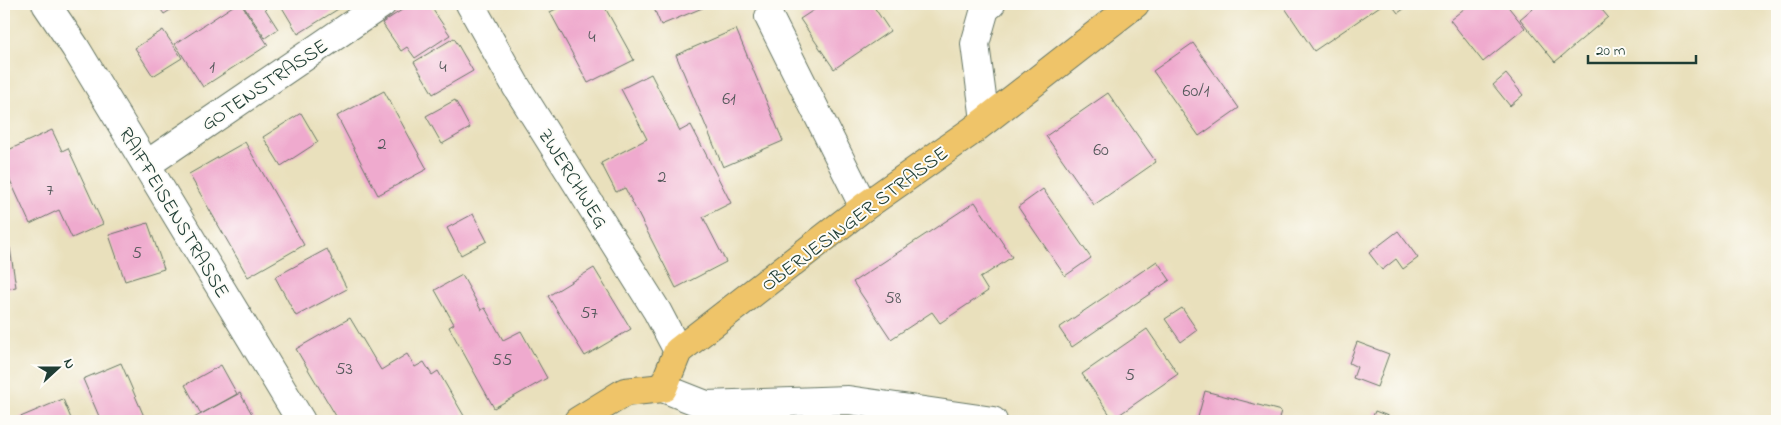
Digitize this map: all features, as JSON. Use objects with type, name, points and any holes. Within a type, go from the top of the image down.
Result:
[{"type":"main road","name":"OBERJESINGER STRASSE","points":[[678,351],[864,208],[985,120],[1135,4]]},
{"type":"main road","points":[[578,421],[625,392],[663,388],[678,351]]},
{"type":"street","name":"RAIFFEISENSTRASSE","points":[[46,4],[75,47],[301,421]]},
{"type":"street","name":"GOTENSTRASSE","points":[[146,165],[382,4]]},
{"type":"street","name":"ZWERCHWEG","points":[[470,4],[516,86],[658,311],[678,351]]},
{"type":"street","points":[[985,120],[975,44],[985,9],[992,4]]},
{"type":"street","points":[[769,17],[864,208]]},
{"type":"street","points":[[663,388],[712,413],[848,400],[993,421]]},
{"type":"building","points":[[157,4],[180,4],[164,14]]},
{"type":"building","points":[[236,4],[241,4],[268,45],[203,87],[175,44]]},
{"type":"building","points":[[242,4],[262,4],[278,29],[265,38]]},
{"type":"building","points":[[280,4],[342,4],[343,6],[298,34]]},
{"type":"building","points":[[411,4],[429,4],[450,35],[415,58],[407,47],[401,51],[382,23]]},
{"type":"building","points":[[566,4],[603,4],[634,60],[588,83],[550,12]]},
{"type":"building","points":[[652,4],[712,4],[661,25]]},
{"type":"building","points":[[823,4],[872,4],[890,31],[834,69],[800,19]]},
{"type":"building","points":[[1291,4],[1383,4],[1314,51],[1285,8]]},
{"type":"building","points":[[1391,4],[1411,4],[1398,13]]},
{"type":"building","points":[[1470,4],[1506,4],[1525,28],[1483,62],[1450,20]]},
{"type":"building","points":[[1538,4],[1597,4],[1608,17],[1555,62],[1520,19]]},
{"type":"building","points":[[736,29],[783,141],[723,167],[676,55]]},
{"type":"building","points":[[163,30],[182,58],[153,76],[135,48]]},
{"type":"building","points":[[454,38],[473,71],[433,94],[414,62]]},
{"type":"building","points":[[1193,43],[1239,108],[1199,136],[1153,71]]},
{"type":"building","points":[[651,74],[680,131],[691,125],[731,203],[703,217],[726,262],[676,288],[625,188],[616,192],[601,163],[647,139],[621,89]]},
{"type":"building","points":[[1506,74],[1523,95],[1510,106],[1493,85]]},
{"type":"building","points":[[384,91],[427,169],[378,195],[337,116]]},
{"type":"building","points":[[1108,93],[1156,162],[1094,205],[1046,136]]},
{"type":"building","points":[[455,100],[470,128],[442,144],[426,116]]},
{"type":"building","points":[[301,113],[318,142],[281,166],[263,137]]},
{"type":"building","points":[[52,130],[62,151],[68,148],[103,224],[72,238],[59,210],[30,224],[4,167],[4,152]]},
{"type":"building","points":[[245,142],[304,245],[248,277],[189,174]]},
{"type":"building","points":[[1043,189],[1091,258],[1065,276],[1018,207]]},
{"type":"building","points":[[975,202],[1012,257],[980,278],[988,291],[940,323],[932,312],[891,339],[853,282]]},
{"type":"building","points":[[473,214],[487,241],[461,255],[447,228]]},
{"type":"building","points":[[148,223],[164,269],[125,281],[109,235]]},
{"type":"building","points":[[1398,231],[1418,258],[1403,269],[1396,259],[1382,270],[1369,253]]},
{"type":"building","points":[[10,248],[16,287],[4,289],[4,249]]},
{"type":"building","points":[[327,249],[347,289],[296,316],[275,277]]},
{"type":"building","points":[[1157,261],[1170,280],[1072,347],[1059,328]]},
{"type":"building","points":[[594,268],[631,329],[585,356],[548,296]]},
{"type":"building","points":[[462,275],[481,310],[485,308],[503,340],[521,331],[547,378],[494,408],[449,327],[454,324],[435,290]]},
{"type":"building","points":[[1182,308],[1197,330],[1181,342],[1165,319]]},
{"type":"building","points":[[350,318],[381,370],[407,354],[415,367],[424,362],[432,375],[438,371],[467,421],[339,421],[296,349]]},
{"type":"building","points":[[1147,329],[1178,374],[1113,419],[1082,374]]},
{"type":"building","points":[[1357,342],[1389,354],[1377,387],[1353,378],[1357,367],[1349,363]]},
{"type":"building","points":[[121,363],[146,421],[101,421],[83,379]]},
{"type":"building","points":[[221,365],[237,394],[201,414],[185,385]]},
{"type":"building","points":[[1205,391],[1281,411],[1278,421],[1197,421]]},
{"type":"building","points":[[240,393],[256,421],[196,421],[194,418]]},
{"type":"building","points":[[63,399],[72,421],[11,421]]},
{"type":"building","points":[[1375,411],[1401,421],[1371,421]]}]
